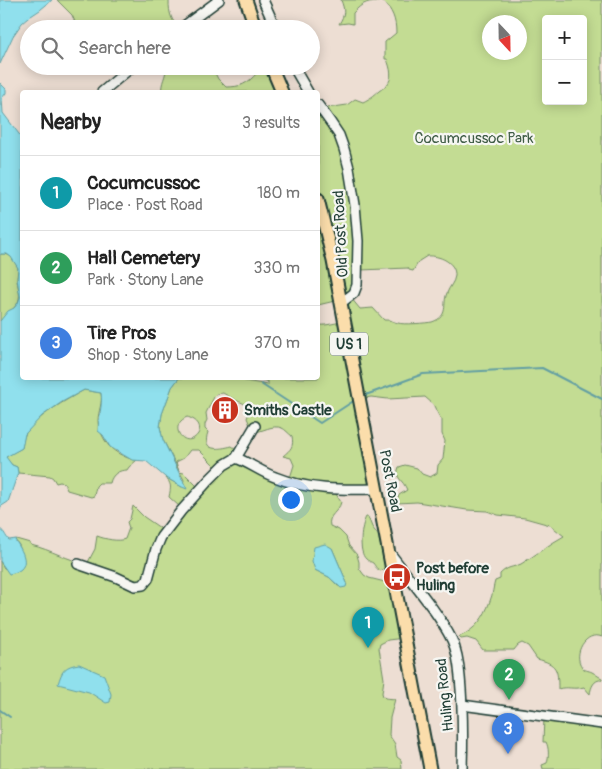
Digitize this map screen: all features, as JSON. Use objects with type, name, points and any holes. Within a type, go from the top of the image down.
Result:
[{"type":"main road","points":[[246,0],[253,20]]},
{"type":"main road","points":[[274,75],[281,90]]},
{"type":"main road","name":"Post Road","points":[[320,216],[322,232],[341,303],[430,769]]},
{"type":"street","points":[[192,20],[219,0]]},
{"type":"street","points":[[263,0],[272,20]]},
{"type":"street","points":[[104,90],[122,75]]},
{"type":"street","points":[[298,75],[307,90]]},
{"type":"street","name":"Old Post Road","points":[[320,108],[339,135],[349,168],[355,204],[358,241],[357,285],[354,293],[341,303]]},
{"type":"street","points":[[78,564],[116,577],[135,586],[143,585],[148,580],[160,537],[224,464],[236,458],[255,426]]},
{"type":"street","points":[[236,458],[275,478],[300,485],[331,489],[375,489]]},
{"type":"street","name":"Huling Road","points":[[387,549],[440,620],[453,642],[459,666],[462,705],[462,769]]},
{"type":"street","points":[[462,705],[602,724]]},
{"type":"green space","points":[[57,0],[171,0],[169,1],[170,13],[173,20],[74,20],[72,15]]},
{"type":"green space","name":"Cocumcussoc Park","points":[[341,0],[602,0],[602,637],[591,637],[582,644],[579,662],[585,670],[592,672],[602,678],[602,680],[595,682],[590,694],[584,687],[558,689],[558,677],[555,668],[549,663],[537,659],[528,646],[522,643],[514,650],[483,650],[476,641],[459,637],[475,627],[482,618],[488,607],[495,581],[500,579],[500,574],[503,571],[521,564],[564,536],[550,525],[525,518],[417,502],[397,503],[399,495],[407,490],[398,477],[399,467],[405,465],[417,468],[422,474],[430,477],[437,473],[438,465],[443,459],[445,441],[442,434],[442,420],[433,404],[425,397],[388,399],[371,397],[360,399],[376,489],[334,491],[341,502],[330,519],[330,526],[339,530],[346,537],[349,546],[357,555],[359,568],[364,575],[389,583],[404,638],[388,640],[380,644],[384,679],[382,693],[385,698],[395,699],[390,718],[389,735],[395,744],[397,757],[401,760],[402,769],[0,769],[0,561],[4,568],[17,572],[24,564],[19,545],[15,540],[30,543],[31,545],[87,564],[95,549],[97,536],[115,540],[125,539],[129,528],[127,522],[130,519],[133,506],[144,517],[163,530],[180,507],[169,497],[170,486],[165,477],[182,487],[184,480],[180,472],[184,473],[198,487],[217,468],[199,450],[190,450],[184,458],[176,462],[178,468],[163,440],[160,427],[162,414],[172,387],[177,380],[243,380],[268,385],[268,382],[262,380],[320,380],[320,325],[342,322],[339,300],[320,305],[320,230],[325,227],[320,206],[320,107],[327,116],[331,114],[327,108],[347,105],[355,99],[363,102],[386,86],[390,80],[391,73],[387,59],[385,59],[385,42],[396,33],[393,15],[383,1],[370,2],[360,6],[353,13],[353,24],[339,24],[344,12]],"holes":[[[427,256],[446,260],[455,271],[453,283],[446,297],[443,313],[438,319],[432,322],[410,324],[384,320],[373,308],[360,309],[351,298],[361,270],[408,268],[413,271],[419,261]],[[223,393],[247,406],[249,410],[247,418],[253,432],[278,427],[292,436],[293,443],[291,448],[283,456],[291,458],[294,465],[289,481],[237,457],[240,452],[232,446],[222,448],[209,446],[207,443],[208,432],[205,429],[206,413],[216,394]],[[187,417],[193,419],[200,428],[198,434],[193,439],[188,440],[180,435],[178,431],[181,421]],[[332,548],[347,583],[346,586],[338,586],[329,577],[315,570]]]},
{"type":"green space","points":[[165,75],[216,75],[226,87],[240,85],[255,75],[275,75],[281,90],[162,90]]},
{"type":"green space","points":[[0,255],[10,256],[17,265],[19,295],[15,306],[0,321]]},
{"type":"green space","points":[[84,390],[101,393],[98,424],[107,443],[122,455],[137,460],[127,470],[116,473],[110,483],[99,483],[96,486],[94,496],[91,497],[67,490],[64,483],[56,483],[50,476],[18,473],[17,467],[12,465],[5,457],[22,448],[25,435],[37,420]]},
{"type":"green space","points":[[366,517],[368,517],[378,535],[385,564],[381,571],[363,556],[361,545],[362,532]]},
{"type":"green space","points":[[544,718],[602,724],[602,769],[543,769],[542,765],[547,763],[548,755],[547,744],[543,742]]},
{"type":"water","points":[[0,0],[52,0],[26,20],[20,20],[20,26],[0,64]]},
{"type":"water","points":[[0,83],[6,89],[6,93],[2,98],[3,113],[20,135],[20,297],[17,279],[18,268],[7,254],[0,255]]},
{"type":"water","points":[[20,297],[20,380],[177,380],[172,387],[162,414],[160,427],[163,440],[187,489],[165,477],[146,461],[132,460],[110,447],[103,435],[98,431],[101,393],[84,390],[42,416],[25,434],[22,448],[6,457],[12,465],[17,467],[18,473],[8,502],[0,507],[0,321],[18,303]]},
{"type":"water","points":[[0,529],[9,540],[16,539],[24,556],[24,565],[21,569],[9,574],[0,561]]},
{"type":"water","points":[[325,544],[332,548],[347,583],[346,587],[341,588],[329,577],[315,570],[312,561],[314,547]]},
{"type":"water","points":[[79,664],[104,675],[111,694],[110,702],[106,703],[89,692],[58,684],[65,669]]},
{"type":"waterway","points":[[363,396],[423,374],[542,368],[602,399]]},
{"type":"waterway","points":[[261,384],[320,423],[355,400]]},
{"type":"waterway","points":[[0,710],[10,717]]},
{"type":"place","name":"Smiths Castle","points":[[225,410]]},
{"type":"place","name":"Post before Huling","points":[[397,577]]},
{"type":"place","name":"Cocumcussoc","points":[[368,648]]},
{"type":"place","name":"Hall Cemetery","points":[[509,700]]},
{"type":"place","name":"Tire Pros","points":[[508,754]]}]
